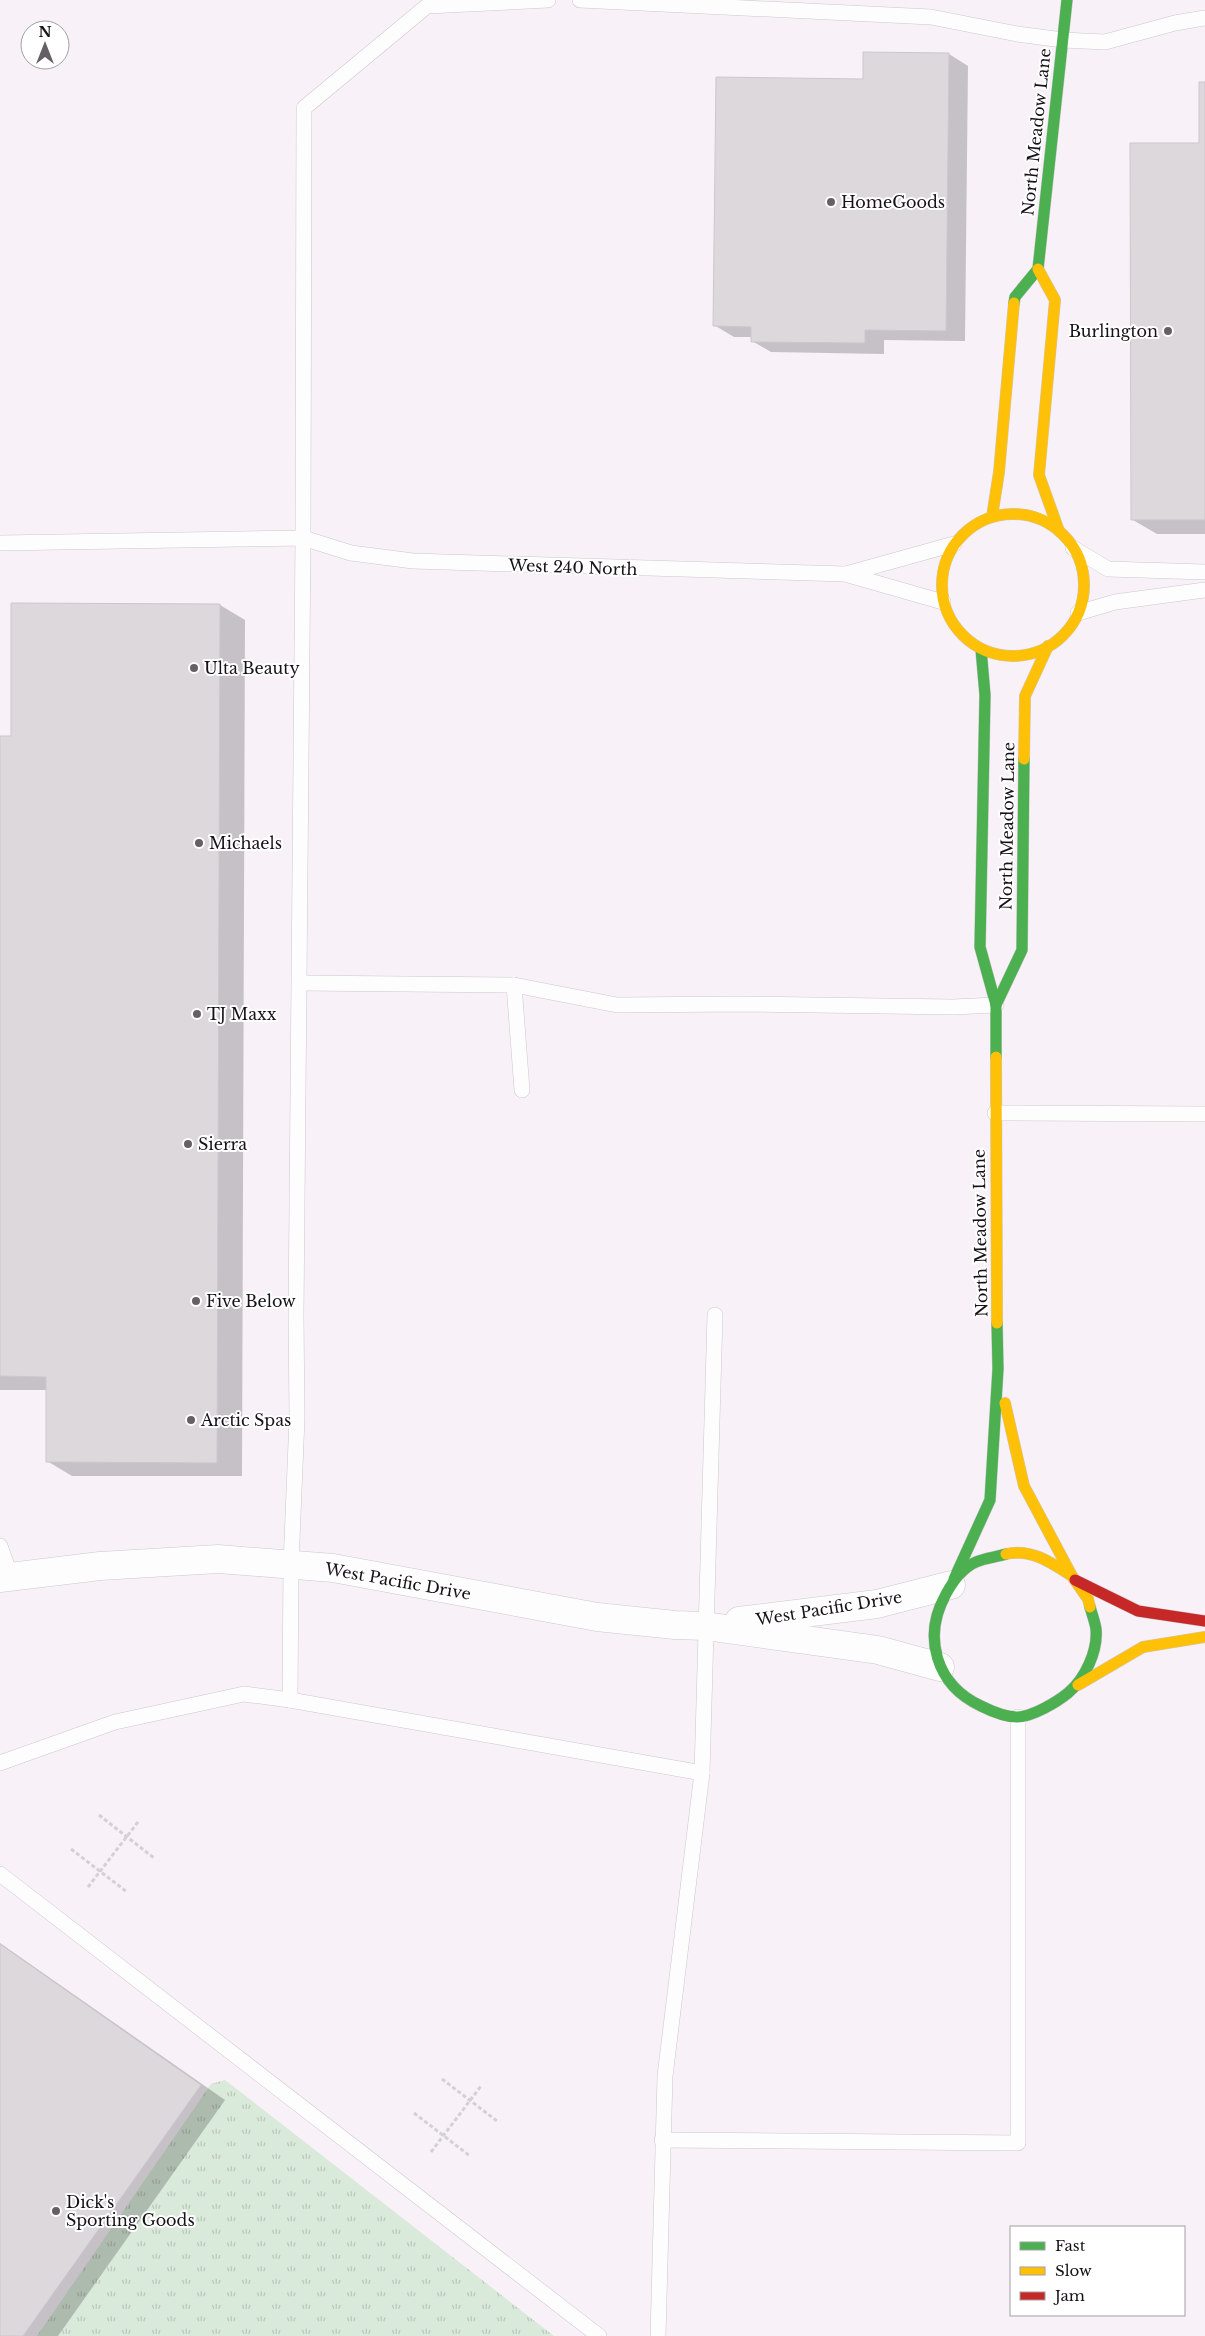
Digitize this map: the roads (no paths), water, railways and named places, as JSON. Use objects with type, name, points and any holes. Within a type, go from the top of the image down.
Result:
[{"type":"street","name":"North Meadow Lane","points":[[1038,268],[1067,0]]},
{"type":"street","points":[[992,517],[999,472],[1015,297],[1038,268],[1055,300],[1038,475],[1059,530],[1073,548],[1081,563],[1084,580],[1083,597],[1078,613],[1066,632],[1048,646],[1026,654],[1003,656],[982,649],[964,637],[951,621],[944,602],[941,582],[945,562],[954,544],[970,528],[992,517],[1015,514],[1038,518],[1059,530]]},
{"type":"street","name":"North Meadow Lane","points":[[996,1005],[1022,950],[1025,696],[1048,646]]},
{"type":"street","name":"North Meadow Lane","points":[[953,1582],[990,1500],[998,1369],[995,1113],[996,1005],[980,947],[985,695],[982,649]]},
{"type":"street","name":"North Meadow Lane","points":[[998,1369],[1024,1486],[1073,1578]]},
{"type":"street","points":[[1205,1621],[1138,1611],[1073,1578],[1042,1557],[1014,1552],[976,1562],[953,1582],[937,1610],[933,1637],[940,1667],[956,1690],[968,1700],[993,1712],[1018,1717],[1055,1704],[1077,1686],[1143,1646],[1205,1637]]},
{"type":"street","name":"West Pacific Drive","points":[[5,1577],[100,1566],[218,1558],[345,1569],[597,1617],[705,1626],[878,1650],[940,1667]]},
{"type":"street","points":[[1073,1578],[1088,1599],[1096,1630],[1092,1658],[1077,1686]]},
{"type":"street","name":"West Pacific Drive","points":[[705,1626],[877,1604],[953,1582]]},
{"type":"lane","points":[[290,1700],[291,1565],[297,1418],[296,1316],[303,538],[304,108],[427,6],[548,0]]},
{"type":"lane","points":[[580,0],[931,17],[1017,34],[1063,40],[1105,42],[1175,23],[1205,18]]},
{"type":"lane","name":"West 240 North","points":[[0,543],[303,538],[351,553],[413,562],[845,574],[944,602]]},
{"type":"lane","name":"West 240 North","points":[[845,574],[954,544]]},
{"type":"lane","points":[[1073,548],[1108,569],[1205,572]]},
{"type":"lane","points":[[1078,613],[1115,602],[1205,590]]},
{"type":"lane","points":[[300,983],[514,985],[617,1005],[738,1004],[953,1007],[996,1005]]},
{"type":"lane","points":[[514,985],[522,1090]]},
{"type":"lane","points":[[995,1113],[1205,1114]]},
{"type":"lane","points":[[658,2336],[665,2076],[702,1773],[715,1315]]},
{"type":"lane","points":[[0,1546],[5,1577]]},
{"type":"lane","points":[[0,1763],[115,1722],[244,1694],[290,1700],[702,1773]]},
{"type":"lane","points":[[662,2140],[1018,2143],[1018,1717]]},
{"type":"lane","points":[[0,1874],[599,2336]]},
{"type":"place","name":"HomeGoods","points":[[831,202]]},
{"type":"place","name":"Burlington","points":[[1168,331]]},
{"type":"place","name":"Ulta Beauty","points":[[194,668]]},
{"type":"place","name":"Michaels","points":[[199,843]]},
{"type":"place","name":"TJ Maxx","points":[[197,1014]]},
{"type":"place","name":"Sierra","points":[[188,1144]]},
{"type":"place","name":"Five Below","points":[[196,1301]]},
{"type":"place","name":"Arctic Spas","points":[[191,1420]]},
{"type":"place","name":"Dick's Sporting Goods","points":[[56,2211]]}]
